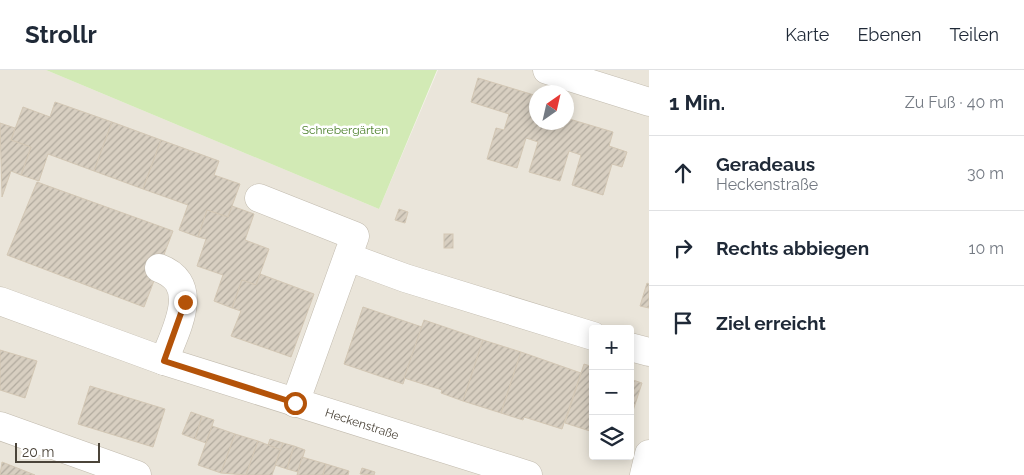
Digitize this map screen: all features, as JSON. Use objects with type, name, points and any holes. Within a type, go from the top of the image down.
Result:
[{"type":"street","points":[[546,70],[649,102]]},
{"type":"street","points":[[259,198],[355,236],[295,403]]},
{"type":"street","points":[[348,257],[414,281],[589,335]]},
{"type":"street","points":[[159,268],[168,271],[180,282],[185,302],[164,361]]},
{"type":"street","name":"Heckenstraße","points":[[0,301],[164,361],[510,473]]},
{"type":"street","points":[[634,348],[649,352]]},
{"type":"street","points":[[0,426],[137,475]]},
{"type":"street","points":[[644,475],[649,454]]},
{"type":"shaded area","points":[[0,70],[46,70],[379,209],[438,70],[649,70],[649,475],[0,475]]},
{"type":"green space","name":"Schrebergärten","points":[[46,70],[437,70],[379,209]]},
{"type":"building","points":[[478,78],[529,93],[529,130],[574,130],[574,120],[613,132],[609,146],[627,152],[622,167],[612,164],[603,195],[572,185],[581,155],[569,151],[560,181],[529,172],[538,142],[526,138],[517,168],[487,159],[496,128],[504,130],[509,114],[471,102]]},
{"type":"building","points":[[55,102],[112,122],[94,171],[48,154],[39,181],[21,175],[31,147],[11,140],[23,107],[50,117]]},
{"type":"building","points":[[112,122],[161,140],[143,189],[94,171]]},
{"type":"building","points":[[0,123],[15,128],[11,140],[31,147],[21,175],[11,171],[2,197]]},
{"type":"building","points":[[161,140],[219,161],[214,175],[240,184],[228,217],[207,210],[198,237],[179,230],[188,205],[143,189]]},
{"type":"building","points":[[37,182],[173,231],[144,307],[7,255]]},
{"type":"building","points":[[232,206],[254,214],[245,240],[269,249],[256,285],[242,280],[232,308],[214,301],[223,275],[197,266],[206,239],[198,237],[207,210],[228,217]]},
{"type":"building","points":[[399,209],[408,212],[405,223],[395,220]]},
{"type":"building","points":[[444,234],[453,234],[453,248],[444,248]]},
{"type":"building","points":[[260,274],[314,294],[291,357],[231,336],[241,311],[232,308],[242,280],[256,285]]},
{"type":"building","points":[[647,283],[649,284],[649,308],[640,306]]},
{"type":"building","points":[[363,307],[422,327],[403,384],[344,364]]},
{"type":"building","points":[[424,320],[483,340],[463,401],[441,393],[442,390],[404,378]]},
{"type":"building","points":[[483,340],[521,352],[501,413],[463,401]]},
{"type":"building","points":[[0,350],[37,361],[25,398],[0,390]]},
{"type":"building","points":[[521,352],[581,373],[562,429],[524,417],[523,420],[501,413]]},
{"type":"building","points":[[584,364],[589,366],[589,431],[565,423]]},
{"type":"building","points":[[634,380],[642,383],[634,408]]},
{"type":"building","points":[[90,386],[165,409],[153,447],[78,424]]},
{"type":"building","points":[[191,412],[202,416],[195,439],[182,434]]},
{"type":"building","points":[[202,416],[214,420],[206,443],[195,439]]},
{"type":"building","points":[[212,426],[235,434],[221,473],[198,465]]},
{"type":"building","points":[[235,434],[258,441],[246,475],[221,473]]},
{"type":"building","points":[[270,439],[283,443],[281,450],[268,445]]},
{"type":"building","points":[[258,441],[281,450],[272,475],[246,475]]},
{"type":"building","points":[[283,443],[294,446],[287,469],[275,465]]},
{"type":"building","points":[[294,446],[305,450],[298,472],[287,469]]},
{"type":"building","points":[[302,457],[326,464],[323,475],[297,475]]},
{"type":"building","points":[[2,462],[35,475],[0,475]]},
{"type":"building","points":[[326,464],[349,471],[348,475],[323,475]]},
{"type":"building","points":[[362,468],[375,472],[374,475],[360,474]]},
{"type":"route","points":[[185,302],[164,361],[295,403]]}]
